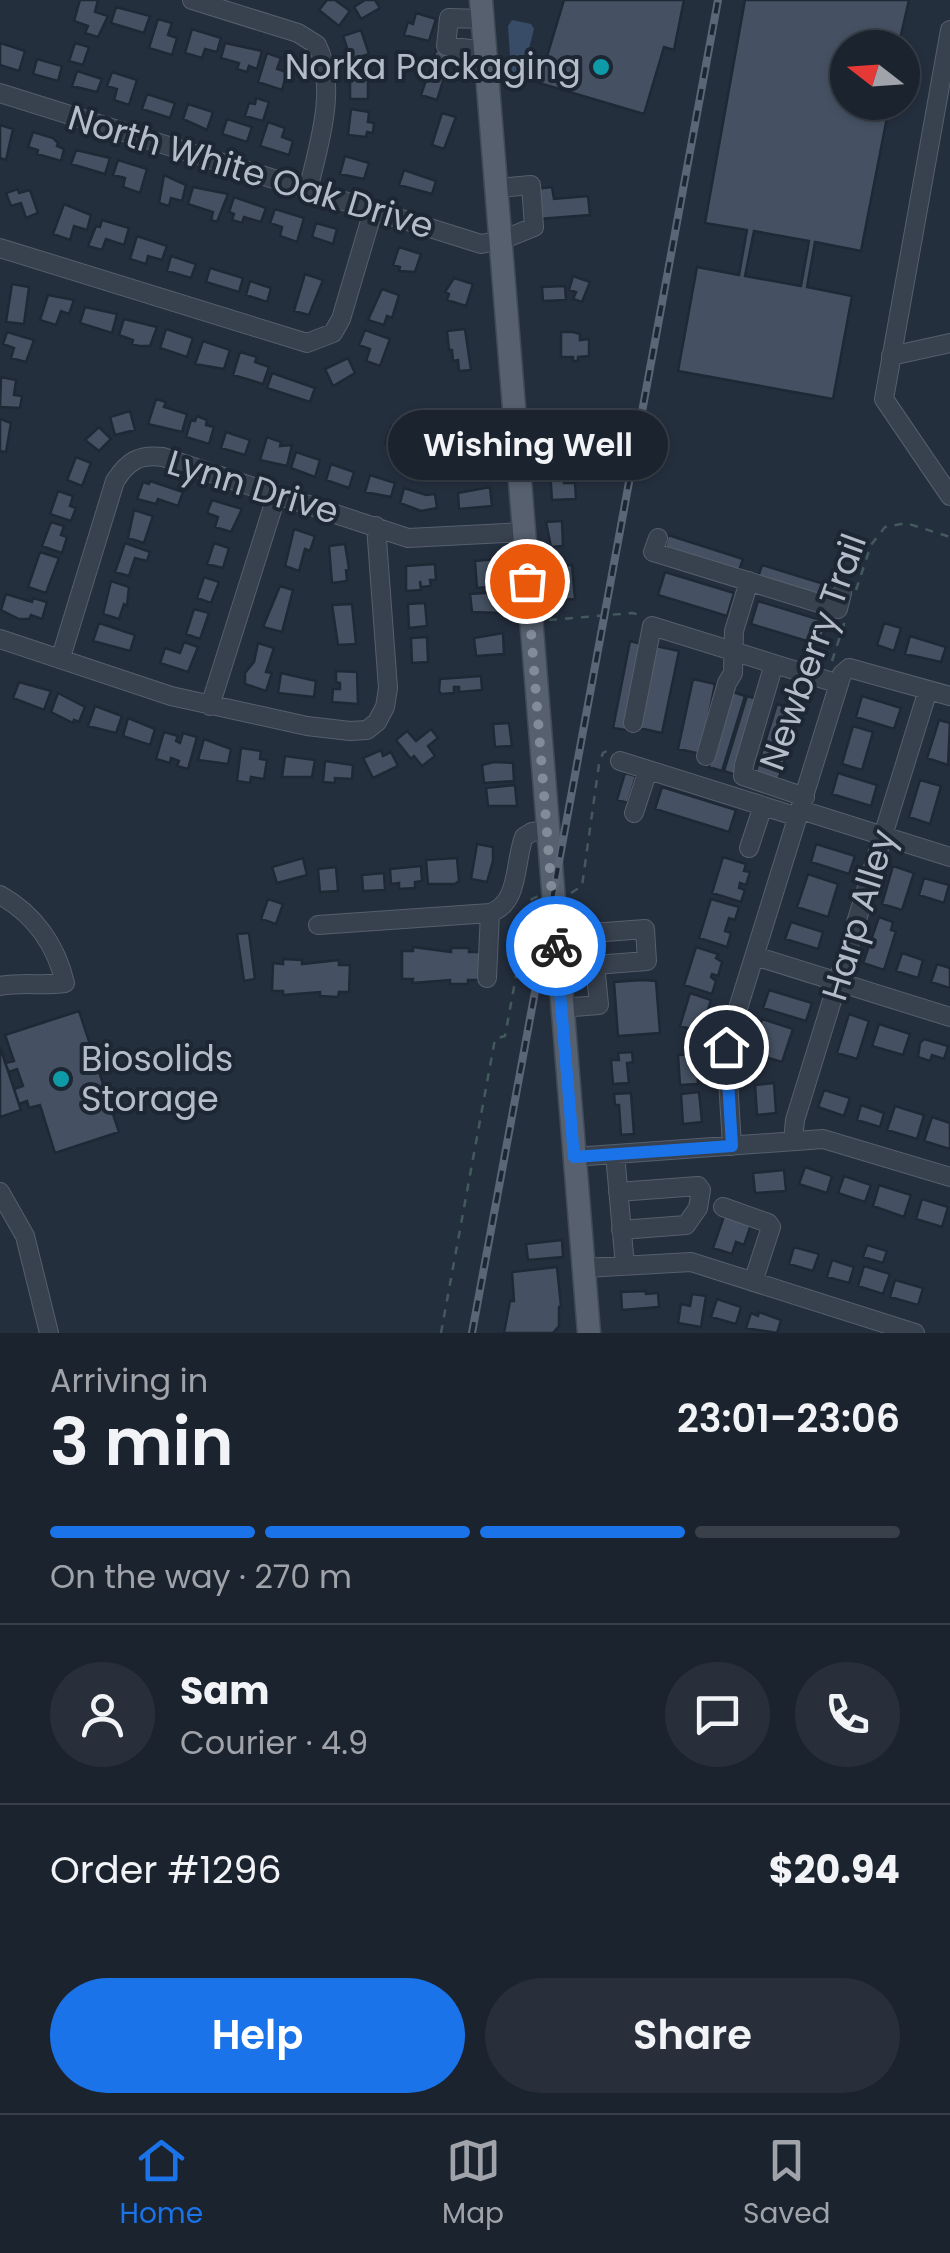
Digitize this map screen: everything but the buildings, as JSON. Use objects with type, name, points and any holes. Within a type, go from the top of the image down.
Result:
[{"type":"main road","points":[[481,10],[589,1333]]},
{"type":"street","points":[[192,0],[298,33],[317,45],[324,69],[324,128],[308,190]]},
{"type":"street","points":[[481,10],[449,18],[446,46],[485,50]]},
{"type":"street","points":[[949,37],[884,399],[950,496]]},
{"type":"street","name":"North White Oak Drive","points":[[0,93],[481,244],[502,240]]},
{"type":"street","points":[[498,188],[531,185],[534,227],[502,240]]},
{"type":"street","points":[[0,248],[306,343],[333,332],[341,319],[373,211]]},
{"type":"street","points":[[892,356],[950,343]]},
{"type":"street","name":"Lynn Drive","points":[[61,657],[115,481],[126,464],[148,456],[408,538],[523,532]]},
{"type":"street","points":[[210,706],[276,494]]},
{"type":"street","points":[[0,639],[210,706],[350,731],[366,730],[386,707],[388,688],[376,526]]},
{"type":"street","points":[[658,538],[653,552],[838,608],[848,593]]},
{"type":"street","points":[[706,756],[733,673],[732,650],[749,581]]},
{"type":"street","points":[[632,723],[652,626],[833,682]]},
{"type":"street","points":[[774,664],[744,776],[801,808],[950,857]]},
{"type":"street","points":[[732,1146],[726,1047],[801,808],[833,682],[849,668],[950,696]]},
{"type":"street","name":"Harp Alley","points":[[794,1140],[795,1120],[928,690]]},
{"type":"street","points":[[620,761],[763,806],[801,808]]},
{"type":"street","points":[[634,813],[648,770]]},
{"type":"street","points":[[749,848],[763,806]]},
{"type":"street","points":[[318,925],[490,913],[507,903],[524,837],[547,830]]},
{"type":"street","points":[[0,896],[30,917],[45,936],[60,961],[65,983],[0,986]]},
{"type":"street","points":[[487,978],[490,913]]},
{"type":"street","points":[[555,928],[584,926],[592,933],[595,965],[598,1005],[561,1008]]},
{"type":"street","points":[[592,933],[645,929],[647,962],[595,965]]},
{"type":"street","points":[[756,956],[950,1016]]},
{"type":"street","points":[[574,1157],[794,1140],[836,1141],[950,1177]]},
{"type":"street","points":[[615,1154],[624,1266]]},
{"type":"street","points":[[618,1192],[698,1186],[701,1190],[698,1208],[686,1224],[621,1230]]},
{"type":"street","points":[[0,1192],[25,1236],[49,1333]]},
{"type":"street","points":[[723,1207],[770,1227],[753,1282]]},
{"type":"street","points":[[585,1268],[691,1262],[915,1333]]},
{"type":"path","name":"Newberry Trail","points":[[848,593],[871,545],[885,527],[901,522],[950,537]]},
{"type":"path","name":"Newberry Trail","points":[[833,682],[849,611]]},
{"type":"path","points":[[548,620],[632,613],[648,618]]},
{"type":"water","points":[[512,20],[531,24],[534,29],[519,74],[511,71],[508,26]]},
{"type":"railway","points":[[472,1333],[718,0]]},
{"type":"way so far","points":[[527,581],[556,946]]},
{"type":"place","name":"Norka Packaging","points":[[601,67]]},
{"type":"place","name":"Wishing Well","points":[[527,581]]},
{"type":"place","name":"Biosolids Storage","points":[[61,1079]]},
{"type":"route","points":[[556,946],[574,1157],[732,1146],[726,1047]]}]
